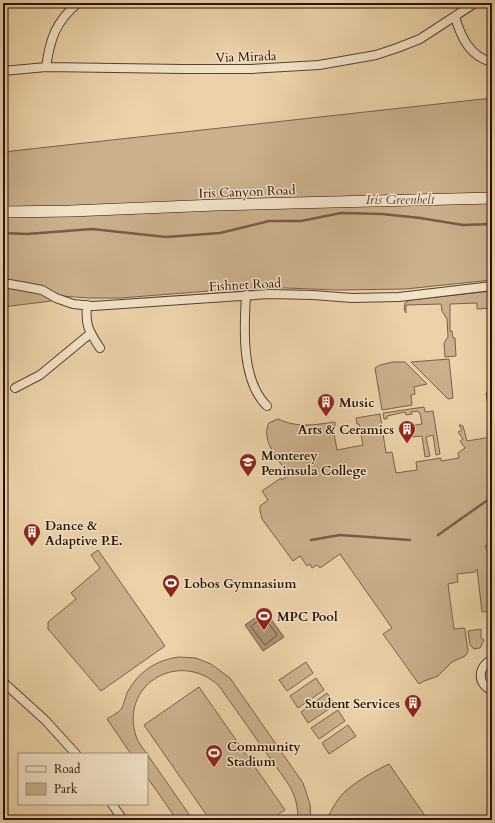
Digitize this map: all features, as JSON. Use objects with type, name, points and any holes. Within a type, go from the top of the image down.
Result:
[{"type":"street","points":[[46,68],[53,34],[61,20],[78,3]]},
{"type":"street","name":"Via Mirada","points":[[3,71],[46,68],[183,70],[251,69],[319,65],[376,55],[420,39],[475,3]]},
{"type":"street","points":[[455,17],[460,32],[472,51],[484,60],[492,62]]},
{"type":"street","name":"Iris Canyon Road","points":[[3,212],[492,198]]},
{"type":"street","name":"Fishnet Road","points":[[3,283],[42,290],[56,298],[73,304],[87,305],[131,304],[246,295],[291,294],[352,298],[399,297],[492,286]]},
{"type":"street","points":[[246,295],[246,345],[249,367],[256,391],[261,400],[267,406]]},
{"type":"street","points":[[87,305],[86,318],[91,333],[100,348]]},
{"type":"street","points":[[15,388],[40,375],[91,333]]},
{"type":"street","points":[[492,660],[484,665],[480,674],[483,683],[486,687],[492,690]]},
{"type":"street","points":[[3,682],[45,720],[75,753]]},
{"type":"street","points":[[113,805],[123,820]]},
{"type":"green space","name":"Iris Greenbelt","points":[[492,98],[492,280],[405,289],[338,290],[261,287],[120,298],[62,296],[51,301],[3,307],[3,152]]},
{"type":"green space","points":[[492,291],[492,308],[477,309],[477,303],[450,304],[450,331],[452,331],[453,338],[455,338],[456,356],[445,357],[444,343],[448,337],[447,319],[442,311],[441,304],[406,305],[406,313],[404,309],[405,303],[410,300]]},
{"type":"green space","points":[[449,359],[453,398],[448,399],[411,362]]},
{"type":"green space","points":[[393,362],[405,362],[427,384],[414,387],[415,394],[411,395],[412,405],[382,410],[375,368],[380,365]]},
{"type":"green space","points":[[488,391],[492,391],[492,415],[489,413],[486,393]]},
{"type":"green space","points":[[424,407],[425,412],[433,411],[440,454],[436,455],[433,435],[426,437],[430,456],[425,457],[422,436],[411,437],[410,426],[422,424],[420,413],[418,411],[411,412],[412,414],[406,415],[405,412],[387,416],[387,419],[384,419],[383,413]]},
{"type":"green space","points":[[380,414],[386,453],[392,452],[396,473],[417,470],[416,462],[441,458],[441,461],[459,458],[458,453],[465,448],[460,441],[463,439],[458,432],[462,430],[459,425],[463,426],[467,441],[491,437],[492,434],[492,543],[485,546],[492,564],[492,572],[490,573],[492,583],[492,611],[482,612],[477,569],[475,572],[457,574],[458,582],[448,584],[454,629],[465,629],[468,652],[465,656],[452,662],[438,676],[419,684],[383,634],[392,628],[340,554],[320,568],[317,565],[312,568],[310,564],[307,566],[300,556],[293,561],[262,519],[260,511],[260,506],[268,500],[262,491],[281,478],[282,480],[290,474],[286,467],[284,468],[280,463],[270,447],[267,435],[269,423],[278,419],[299,425],[335,422],[335,428],[333,428],[337,450],[363,445],[359,424],[357,424],[356,418]]},
{"type":"green space","points":[[98,550],[165,646],[101,691],[48,629],[48,622],[76,599],[71,593],[100,568],[91,555]]},
{"type":"green space","points":[[481,629],[481,638],[484,640],[480,648],[474,649],[470,645],[468,631]]},
{"type":"green space","points":[[179,657],[196,658],[211,664],[230,678],[303,783],[310,804],[311,820],[298,820],[296,802],[289,785],[219,686],[204,676],[188,671],[172,672],[158,677],[146,686],[137,699],[133,715],[136,736],[146,753],[130,753],[107,719],[121,710],[127,693],[142,673],[155,664]]},
{"type":"green space","points":[[306,662],[313,673],[287,691],[279,680]]},
{"type":"green space","points":[[316,678],[324,690],[298,708],[290,696]]},
{"type":"green space","name":"Community Stadium","points":[[199,687],[285,810],[270,820],[210,820],[144,725]]},
{"type":"green space","points":[[327,693],[335,705],[308,723],[301,712]]},
{"type":"green space","points":[[338,710],[345,721],[319,739],[311,728]]},
{"type":"green space","points":[[348,725],[356,736],[329,754],[322,743]]},
{"type":"green space","points":[[148,755],[193,820],[177,820],[148,778]]},
{"type":"green space","points":[[389,764],[428,820],[326,820],[343,793],[369,774]]},
{"type":"water","name":"MPC Pool","points":[[265,611],[284,637],[263,651],[245,625]]},
{"type":"waterway","points":[[3,233],[27,234],[92,229],[166,237],[220,233],[269,221],[301,221],[341,213],[382,214],[463,225],[492,224]]},
{"type":"waterway","points":[[438,535],[492,497]]},
{"type":"waterway","points":[[311,540],[340,535],[410,540]]},
{"type":"place","name":"Music","points":[[326,417]]},
{"type":"place","name":"Arts & Ceramics","points":[[407,444]]},
{"type":"place","name":"Monterey Peninsula College","points":[[248,477]]},
{"type":"place","name":"Dance & Adaptive P.E.","points":[[32,547]]},
{"type":"place","name":"Lobos Gymnasium","points":[[171,598]]},
{"type":"place","name":"MPC Pool","points":[[264,631]]},
{"type":"place","name":"Student Services","points":[[413,718]]},
{"type":"place","name":"Community Stadium","points":[[214,768]]}]
